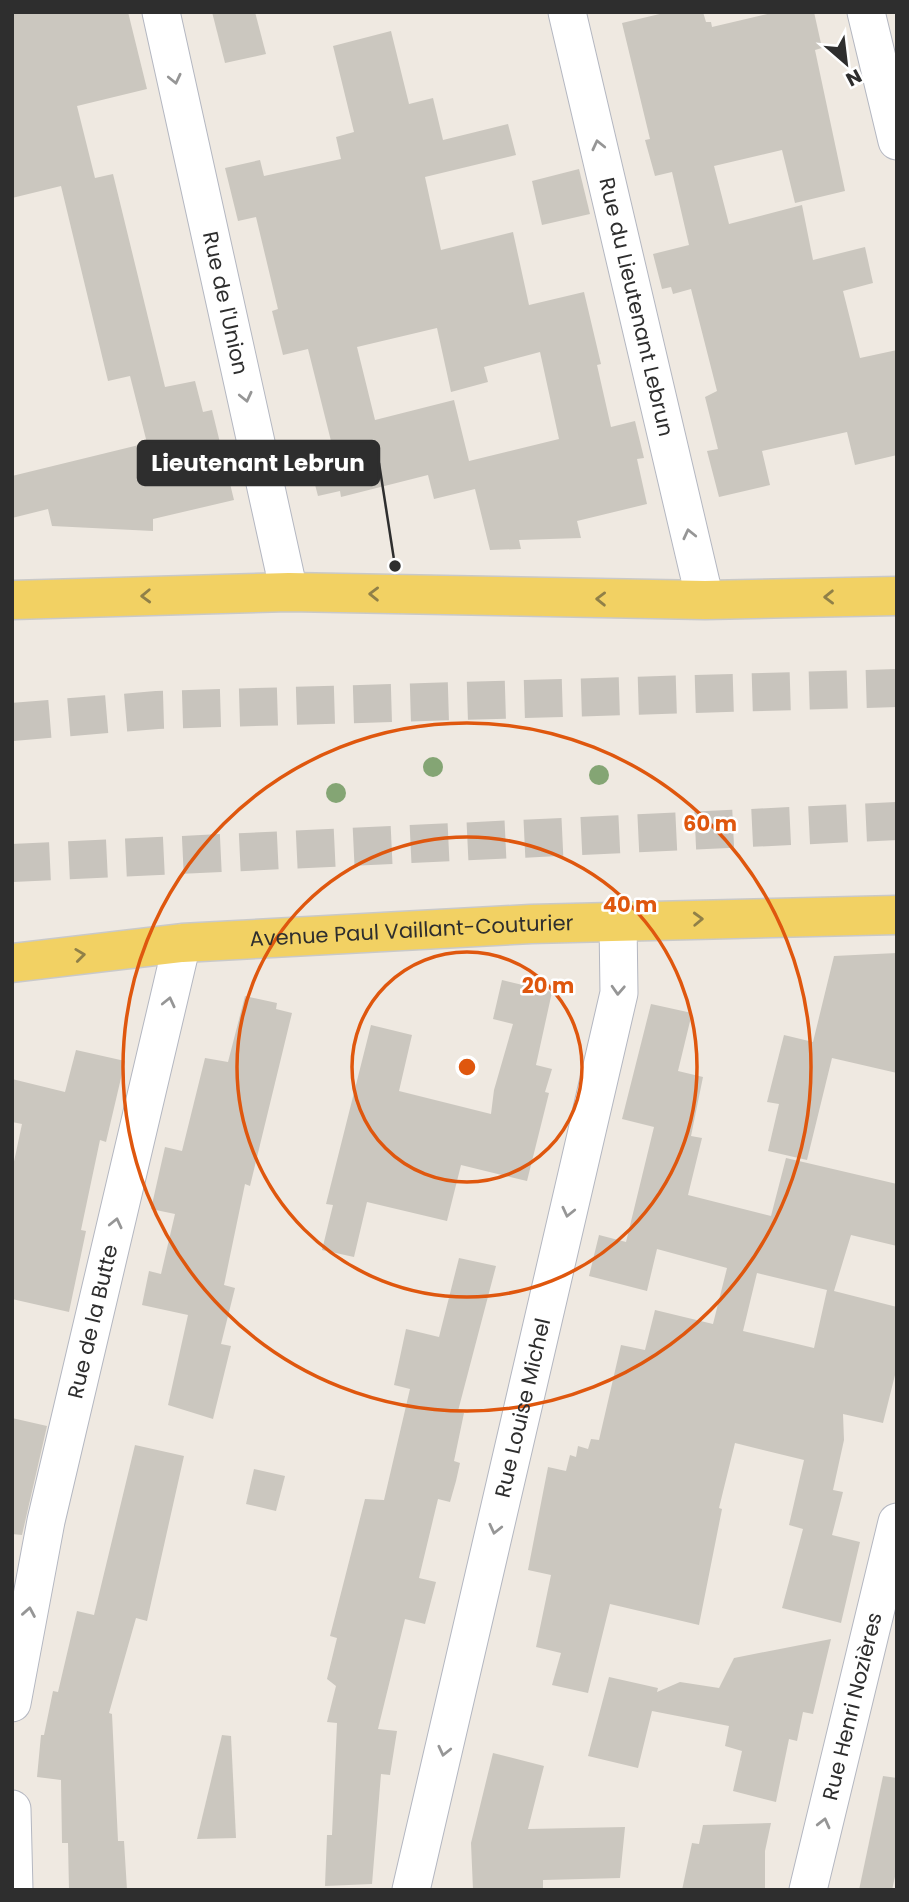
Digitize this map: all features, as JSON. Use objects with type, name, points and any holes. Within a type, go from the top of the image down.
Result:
[{"type":"main road","points":[[12,600],[289,592],[705,600],[897,596]]},
{"type":"main road","name":"Avenue Paul Vaillant-Couturier","points":[[12,963],[183,943],[618,922],[897,915]]},
{"type":"street","name":"Rue de l'Union","points":[[161,12],[289,592]]},
{"type":"street","name":"Rue du Lieutenant Lebrun","points":[[567,12],[705,600]]},
{"type":"street","points":[[866,12],[897,141]]},
{"type":"street","name":"Rue Louise Michel","points":[[411,1890],[619,993],[618,922]]},
{"type":"street","name":"Rue de la Butte","points":[[12,1703],[46,1521],[183,943]]},
{"type":"street","name":"Rue Henri Nozières","points":[[808,1890],[897,1522]]},
{"type":"street","points":[[12,1809],[14,1890]]},
{"type":"building","points":[[12,12],[128,12],[147,89],[77,106],[95,178],[113,174],[165,387],[195,381],[203,412],[212,410],[234,500],[153,519],[153,531],[52,526],[48,509],[12,518],[12,476],[147,443],[130,376],[108,381],[61,186],[12,198]]},
{"type":"building","points":[[212,12],[255,12],[266,54],[225,63]]},
{"type":"building","points":[[668,12],[703,12],[706,22],[711,22],[712,27],[776,12],[814,12],[822,48],[815,50],[845,191],[795,203],[782,150],[714,166],[729,224],[802,205],[813,260],[865,247],[873,283],[843,291],[860,358],[897,350],[897,455],[855,465],[847,432],[762,451],[770,485],[719,497],[707,451],[718,449],[705,397],[717,391],[691,289],[673,294],[671,287],[662,289],[653,254],[689,245],[672,172],[655,176],[645,140],[650,139],[622,23]]},
{"type":"building","points":[[391,31],[409,104],[433,98],[443,140],[508,124],[516,155],[425,177],[441,250],[513,232],[529,305],[584,292],[601,364],[597,365],[611,427],[635,421],[644,458],[637,459],[647,504],[577,521],[581,538],[519,540],[521,549],[490,550],[475,489],[434,499],[428,475],[341,497],[340,491],[318,496],[305,447],[331,441],[308,349],[283,355],[272,311],[278,309],[256,217],[238,221],[225,168],[260,160],[264,176],[341,159],[336,137],[354,132],[333,46]],"holes":[[[437,328],[451,392],[488,382],[484,367],[540,352],[559,439],[469,461],[454,400],[375,420],[357,347]]]},
{"type":"building","points":[[579,169],[590,214],[542,225],[532,181]]},
{"type":"building","points":[[897,953],[897,1073],[832,1058],[807,1160],[768,1151],[779,1104],[767,1102],[784,1035],[813,1042],[834,956]]},
{"type":"building","points":[[502,980],[552,992],[536,1065],[552,1069],[545,1092],[549,1093],[527,1181],[461,1165],[447,1221],[367,1202],[354,1257],[322,1250],[333,1205],[326,1204],[371,1025],[412,1035],[399,1091],[491,1114],[494,1090],[513,1024],[493,1019]]},
{"type":"building","points":[[245,996],[277,1003],[276,1009],[292,1013],[250,1186],[245,1184],[224,1285],[235,1288],[221,1344],[231,1346],[213,1419],[168,1405],[188,1315],[142,1305],[149,1271],[161,1274],[175,1214],[151,1209],[165,1147],[182,1151],[205,1058],[228,1062]]},
{"type":"building","points":[[651,1004],[692,1013],[678,1071],[703,1077],[691,1136],[702,1138],[688,1195],[771,1216],[786,1158],[897,1184],[897,1246],[851,1235],[834,1291],[897,1307],[897,1367],[883,1423],[843,1414],[844,1440],[833,1490],[843,1492],[832,1535],[860,1542],[841,1623],[782,1608],[803,1529],[789,1525],[804,1460],[735,1443],[719,1508],[722,1509],[699,1625],[610,1604],[588,1693],[552,1685],[561,1653],[536,1647],[551,1575],[528,1570],[548,1467],[566,1471],[570,1455],[576,1457],[578,1446],[588,1449],[591,1439],[599,1440],[621,1345],[645,1350],[655,1310],[713,1324],[727,1268],[657,1249],[647,1291],[589,1276],[599,1235],[626,1242],[654,1127],[622,1119]],"holes":[[[757,1273],[827,1290],[814,1348],[743,1331]]]},
{"type":"building","points":[[76,1050],[125,1061],[106,1142],[100,1140],[81,1230],[86,1231],[69,1312],[12,1299],[12,1171],[22,1124],[12,1122],[12,1079],[65,1092]]},
{"type":"building","points":[[459,1258],[496,1266],[458,1411],[464,1413],[454,1461],[460,1463],[456,1481],[450,1502],[438,1499],[419,1578],[436,1582],[425,1624],[405,1619],[378,1729],[397,1731],[390,1775],[381,1774],[372,1884],[325,1886],[327,1835],[332,1835],[337,1723],[327,1722],[336,1686],[327,1679],[337,1638],[330,1636],[365,1499],[384,1500],[410,1389],[394,1385],[406,1329],[439,1337]]},
{"type":"building","points":[[12,1418],[47,1426],[22,1535],[12,1534]]},
{"type":"building","points":[[135,1445],[184,1456],[147,1621],[136,1618],[109,1713],[112,1714],[118,1841],[124,1841],[127,1890],[69,1890],[68,1843],[62,1843],[61,1780],[37,1777],[41,1735],[44,1735],[53,1691],[58,1692],[77,1611],[94,1615]]},
{"type":"building","points":[[254,1469],[285,1476],[276,1511],[246,1504]]},
{"type":"building","points":[[831,1639],[813,1714],[803,1712],[797,1741],[789,1739],[776,1802],[733,1791],[742,1751],[725,1746],[729,1726],[652,1711],[638,1768],[588,1756],[609,1677],[658,1688],[657,1692],[680,1682],[719,1688],[734,1658]]},
{"type":"building","points":[[222,1735],[231,1736],[236,1838],[197,1839]]},
{"type":"building","points":[[493,1753],[544,1766],[528,1829],[625,1827],[620,1878],[543,1880],[543,1890],[473,1890],[471,1843]]},
{"type":"building","points":[[883,1776],[897,1778],[897,1868],[892,1890],[859,1890]]},
{"type":"building","points":[[771,1823],[765,1851],[765,1890],[682,1890],[692,1843],[699,1844],[703,1825]]},
{"type":"tunnel","points":[[12,722],[157,710],[897,688]]},
{"type":"tunnel","points":[[12,863],[897,821]]},
{"type":"place","name":"Lieutenant Lebrun","points":[[395,566]]}]
